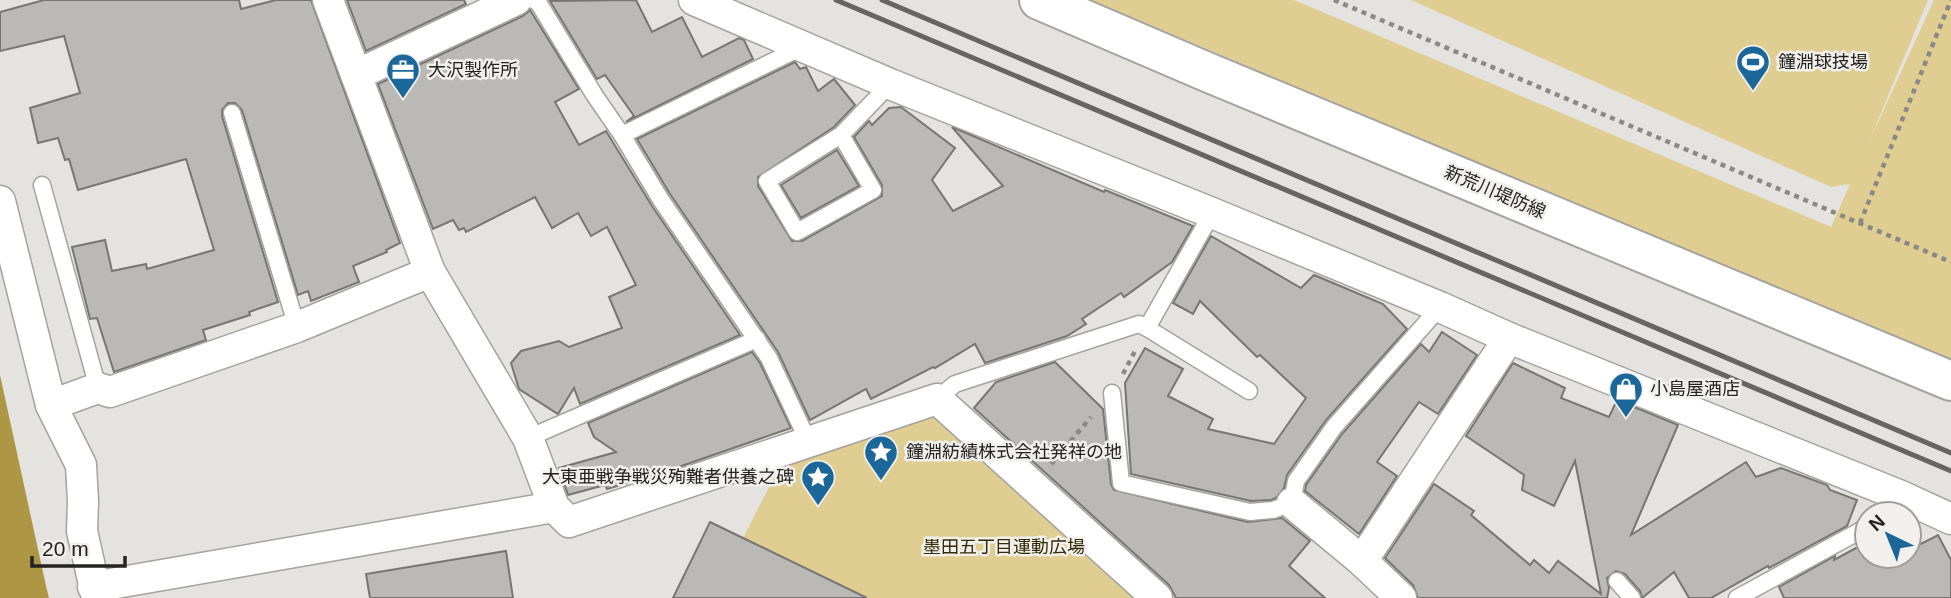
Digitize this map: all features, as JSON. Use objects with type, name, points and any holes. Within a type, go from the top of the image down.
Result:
[{"type":"main road","name":"新荒川堤防線","points":[[1039,0],[1951,381]]},
{"type":"street","points":[[328,0],[430,272],[528,438],[554,507],[569,522],[937,399],[1157,598]]},
{"type":"street","points":[[356,75],[516,0]]},
{"type":"street","points":[[694,0],[890,84],[1440,307],[1884,500]]},
{"type":"street","points":[[0,201],[51,405],[81,465],[82,531],[95,593],[554,507]]},
{"type":"street","points":[[51,405],[98,388],[110,392],[297,327],[430,272]]},
{"type":"street","points":[[1362,561],[1509,338]]},
{"type":"street","points":[[1292,503],[1362,561],[1401,598]]},
{"type":"street","points":[[1923,512],[1951,519]]},
{"type":"lane","points":[[533,0],[538,2],[661,200],[769,358],[809,443]]},
{"type":"lane","points":[[622,135],[804,46]]},
{"type":"lane","points":[[841,135],[873,190],[797,232],[767,181],[841,135],[890,84]]},
{"type":"lane","points":[[232,113],[297,327]]},
{"type":"lane","points":[[42,185],[98,388]]},
{"type":"lane","points":[[1147,328],[1170,292],[1212,213]]},
{"type":"lane","points":[[1112,393],[1121,483],[1250,512],[1273,510],[1292,503],[1296,481],[1334,427],[1440,307]]},
{"type":"lane","points":[[937,399],[956,384],[1139,324],[1249,391]]},
{"type":"lane","points":[[528,438],[757,340]]},
{"type":"lane","points":[[1737,598],[1853,535]]},
{"type":"lane","points":[[1617,581],[1632,598]]},
{"type":"path","points":[[1334,0],[1951,262]]},
{"type":"path","points":[[1860,223],[1951,0]]},
{"type":"green space","points":[[1092,0],[1294,0],[1831,227],[1850,184],[1831,187],[1411,0],[1928,0],[1868,144],[1934,0],[1951,0],[1951,360],[1798,301]]},
{"type":"green space","name":"墨田五丁目運動広場","points":[[934,413],[1136,598],[869,598],[743,538],[780,466]]},
{"type":"shaded area","points":[[0,375],[46,586],[49,598],[0,598]]},
{"type":"building","points":[[44,0],[239,0],[241,9],[276,0],[311,0],[400,243],[386,250],[387,252],[353,266],[359,282],[311,301],[308,291],[298,295],[242,110],[235,103],[228,103],[222,110],[222,116],[278,302],[249,312],[250,315],[203,330],[206,340],[114,372],[97,318],[90,319],[72,247],[105,240],[112,271],[146,264],[147,269],[214,250],[186,159],[78,190],[69,159],[65,160],[58,138],[38,143],[30,108],[80,93],[64,36],[0,51],[0,12]]},
{"type":"building","points":[[347,0],[464,0],[466,4],[366,51]]},
{"type":"building","points":[[636,0],[652,32],[682,17],[702,57],[739,38],[744,40],[753,59],[626,122],[634,116],[605,75],[597,79],[550,1]]},
{"type":"building","points":[[530,10],[579,89],[555,102],[579,145],[606,131],[652,206],[740,335],[580,404],[574,388],[558,414],[519,389],[511,363],[521,351],[559,341],[569,347],[622,328],[609,297],[636,285],[607,227],[591,236],[578,213],[552,228],[535,197],[466,232],[464,228],[459,230],[453,220],[433,229],[378,84],[523,16]]},
{"type":"building","points":[[795,62],[800,69],[806,67],[818,91],[834,79],[855,105],[834,127],[758,177],[758,186],[792,241],[802,241],[882,196],[882,185],[854,137],[869,121],[872,125],[889,108],[901,107],[955,148],[932,180],[953,211],[1003,186],[952,127],[1104,192],[1105,190],[1193,226],[1172,262],[1124,297],[1121,293],[1082,319],[1086,324],[1067,336],[985,363],[975,344],[935,368],[871,399],[866,389],[810,420],[778,352],[670,194],[637,139]]},
{"type":"building","points":[[837,150],[859,186],[801,218],[781,185]]},
{"type":"building","points":[[1211,236],[1301,288],[1314,275],[1383,304],[1407,329],[1326,420],[1287,475],[1284,488],[1271,500],[1251,501],[1131,474],[1125,383],[1145,348],[1183,369],[1168,396],[1213,419],[1208,429],[1274,444],[1306,398],[1260,355],[1257,357],[1200,301],[1193,314],[1173,303]]},
{"type":"building","points":[[1442,332],[1477,355],[1438,414],[1419,402],[1377,462],[1397,476],[1359,534],[1305,491],[1306,485],[1342,434],[1421,344],[1429,352]]},
{"type":"building","points":[[752,352],[791,428],[667,471],[607,489],[605,485],[568,495],[559,468],[616,452],[594,437],[588,423]]},
{"type":"building","points":[[1055,362],[1103,409],[1111,484],[1114,490],[1248,522],[1282,518],[1310,541],[1289,566],[1325,598],[1176,598],[1169,585],[974,408],[996,382]]},
{"type":"building","points":[[1513,363],[1565,388],[1561,398],[1609,417],[1617,400],[1678,425],[1631,535],[1746,462],[1756,477],[1781,468],[1827,485],[1830,490],[1857,500],[1853,500],[1853,510],[1847,526],[1711,598],[1689,598],[1674,572],[1642,598],[1640,591],[1625,574],[1616,571],[1607,578],[1607,598],[1418,598],[1413,585],[1385,558],[1434,484],[1474,511],[1471,515],[1530,565],[1534,560],[1549,573],[1558,561],[1601,594],[1575,461],[1554,506],[1522,490],[1524,475],[1466,436]]},
{"type":"building","points":[[710,522],[743,538],[867,598],[673,598]]},
{"type":"building","points":[[1938,535],[1951,560],[1951,598],[1784,598],[1779,587],[1835,556],[1834,560],[1853,550],[1853,570],[1923,570],[1923,543]]},
{"type":"building","points":[[506,551],[513,598],[370,598],[366,574]]},
{"type":"railway","points":[[836,0],[1951,471]]},
{"type":"railway","points":[[882,0],[1951,453]]},
{"type":"place","name":"鐘淵球技場","points":[[1753,92]]},
{"type":"place","name":"大沢製作所","points":[[403,100]]},
{"type":"place","name":"小島屋酒店","points":[[1626,419]]},
{"type":"place","name":"鐘淵紡績株式会社発祥の地","points":[[881,482]]},
{"type":"place","name":"大東亜戦争戦災殉難者供養之碑","points":[[818,507]]}]
